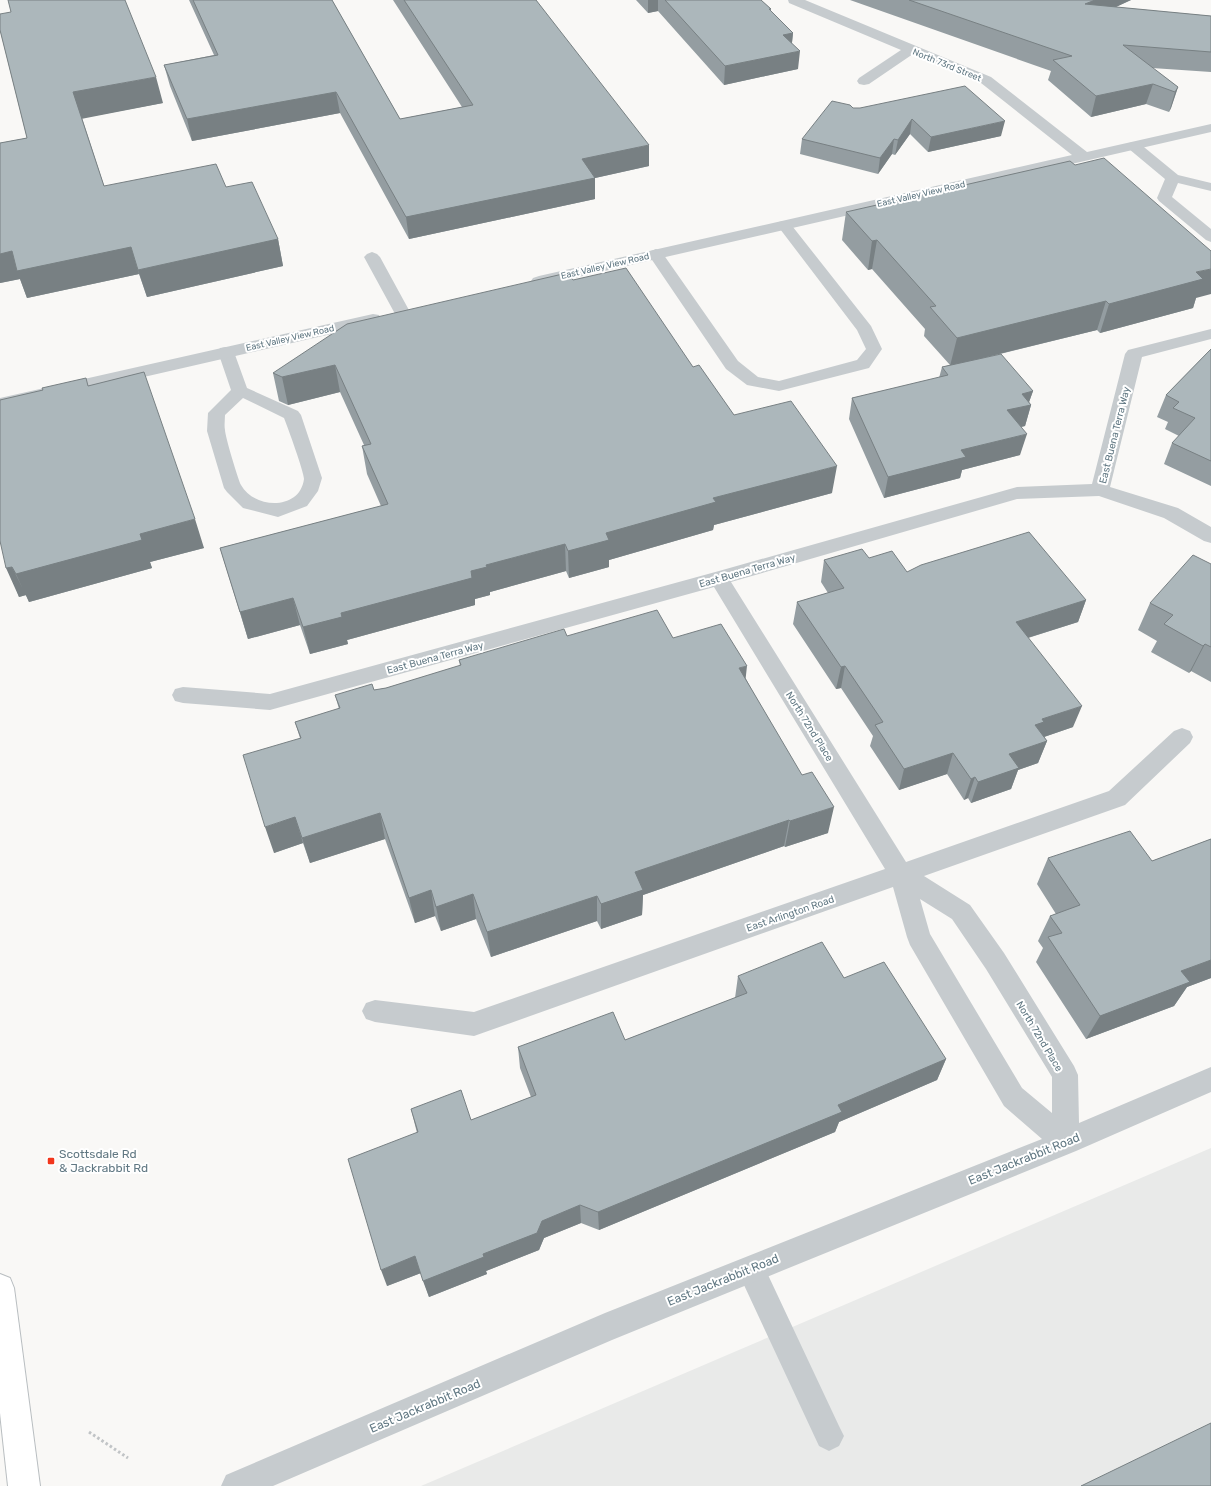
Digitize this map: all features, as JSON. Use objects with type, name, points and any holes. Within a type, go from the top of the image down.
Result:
[{"type":"main road","points":[[0,1288],[24,1486]]},
{"type":"street","name":"North 73rd Street","points":[[794,0],[910,50],[986,80],[1084,157]]},
{"type":"street","points":[[864,80],[910,50]]},
{"type":"street","name":"East Valley View Road","points":[[525,284],[1211,128]]},
{"type":"street","name":"East Valley View Road","points":[[0,404],[409,310]]},
{"type":"street","name":"East Buena Terra Way","points":[[183,695],[270,702],[719,578],[1017,493],[1100,490],[1134,354],[1211,334]]},
{"type":"street","points":[[1100,490],[1171,513],[1211,536]]},
{"type":"street","name":"North 72nd Place","points":[[719,578],[901,874],[919,937],[1013,1097],[1066,1142]]},
{"type":"street","name":"East Arlington Road","points":[[375,1011],[474,1024],[1117,798],[1182,737]]},
{"type":"street","name":"North 72nd Place","points":[[901,874],[962,912],[995,961],[1064,1075],[1066,1142]]},
{"type":"street","name":"East Jackrabbit Road","points":[[237,1486],[605,1328],[1066,1142],[1211,1078]]},
{"type":"lane","points":[[1134,146],[1173,178],[1211,187]]},
{"type":"lane","points":[[1173,178],[1164,198],[1211,237]]},
{"type":"lane","points":[[656,254],[732,365],[753,381],[779,386],[862,364],[874,349],[865,329],[784,225]]},
{"type":"lane","points":[[372,257],[409,310]]},
{"type":"lane","points":[[226,352],[240,391],[292,415],[313,478],[309,491],[302,502],[278,511],[249,504],[234,488],[216,431],[216,419],[217,413],[240,391]]},
{"type":"lane","points":[[751,1270],[829,1436]]},
{"type":"path","points":[[89,1432],[128,1458]]},
{"type":"shaded area","points":[[1211,1148],[1211,1486],[421,1486]]},
{"type":"building","points":[[8,0],[125,0],[156,77],[73,92],[104,186],[216,164],[226,187],[252,182],[278,239],[138,270],[131,247],[17,271],[12,251],[0,254],[0,143],[27,138],[0,30],[0,14],[11,12]]},
{"type":"building","points":[[193,0],[332,0],[400,119],[473,105],[404,0],[536,0],[649,145],[582,159],[595,178],[406,217],[336,92],[187,119],[164,65],[218,55]]},
{"type":"building","points":[[665,0],[761,0],[793,33],[783,35],[800,51],[725,66]]},
{"type":"building","points":[[909,0],[1095,0],[1085,4],[1211,16],[1211,52],[1123,45],[1178,87],[1175,92],[1153,84],[1096,96],[1053,60],[1072,56]]},
{"type":"building","points":[[965,86],[1005,121],[931,137],[912,119],[898,140],[894,139],[880,158],[802,139],[832,101],[850,105],[853,108],[860,108]]},
{"type":"building","points":[[1104,158],[1211,251],[1211,269],[1196,272],[1203,279],[1109,304],[1106,301],[957,338],[930,307],[936,306],[877,240],[872,241],[846,212],[1070,161],[1075,165]]},
{"type":"building","points":[[626,268],[693,367],[699,365],[734,415],[791,401],[837,466],[713,498],[716,502],[606,533],[609,540],[568,551],[565,544],[486,565],[487,567],[471,571],[472,578],[341,613],[342,617],[303,627],[293,598],[240,612],[220,548],[388,504],[362,446],[371,444],[335,365],[282,377],[273,373],[347,324],[567,273],[573,280]]},
{"type":"building","points":[[1211,349],[1211,461],[1172,443],[1195,418],[1173,408],[1179,402],[1166,395]]},
{"type":"building","points":[[1001,354],[1033,391],[1022,394],[1031,405],[1007,410],[1027,434],[961,450],[966,457],[888,477],[852,398],[948,375],[942,367]]},
{"type":"building","points":[[144,372],[195,519],[140,534],[142,540],[16,574],[12,567],[6,568],[0,541],[0,400],[43,390],[42,388],[86,378],[88,386]]},
{"type":"building","points":[[1029,532],[1086,600],[1016,622],[1082,706],[1042,719],[1044,722],[1035,725],[1047,741],[1009,754],[1019,768],[978,782],[975,777],[971,779],[953,753],[904,769],[875,725],[883,722],[845,666],[841,667],[797,602],[844,588],[824,560],[862,549],[869,558],[892,551],[907,572],[921,565]]},
{"type":"building","points":[[1193,555],[1211,564],[1211,647],[1205,644],[1203,646],[1164,624],[1173,615],[1150,603]]},
{"type":"building","points":[[657,610],[673,638],[721,624],[747,666],[739,668],[802,775],[812,772],[834,807],[790,821],[789,820],[635,872],[643,890],[601,904],[597,896],[487,932],[473,894],[436,907],[431,890],[409,898],[380,813],[302,838],[295,817],[265,827],[243,755],[301,738],[295,722],[340,708],[335,695],[372,684],[374,690],[386,688],[461,665],[459,660],[564,629],[567,636]]},
{"type":"building","points":[[1130,831],[1152,861],[1211,839],[1211,960],[1181,971],[1190,982],[1100,1016],[1048,937],[1062,933],[1050,916],[1080,905],[1048,858]]},
{"type":"building","points":[[822,942],[844,978],[884,962],[946,1059],[838,1105],[842,1112],[598,1212],[580,1205],[542,1221],[537,1233],[483,1254],[484,1257],[423,1281],[415,1256],[381,1270],[348,1159],[418,1132],[411,1109],[461,1090],[471,1120],[536,1095],[518,1047],[613,1012],[625,1040],[747,993],[738,976]]},
{"type":"building","points":[[1211,1423],[1211,1486],[1081,1486]]},
{"type":"place","name":"Scottsdale Rd & Jackrabbit Rd","points":[[51,1161]]}]
